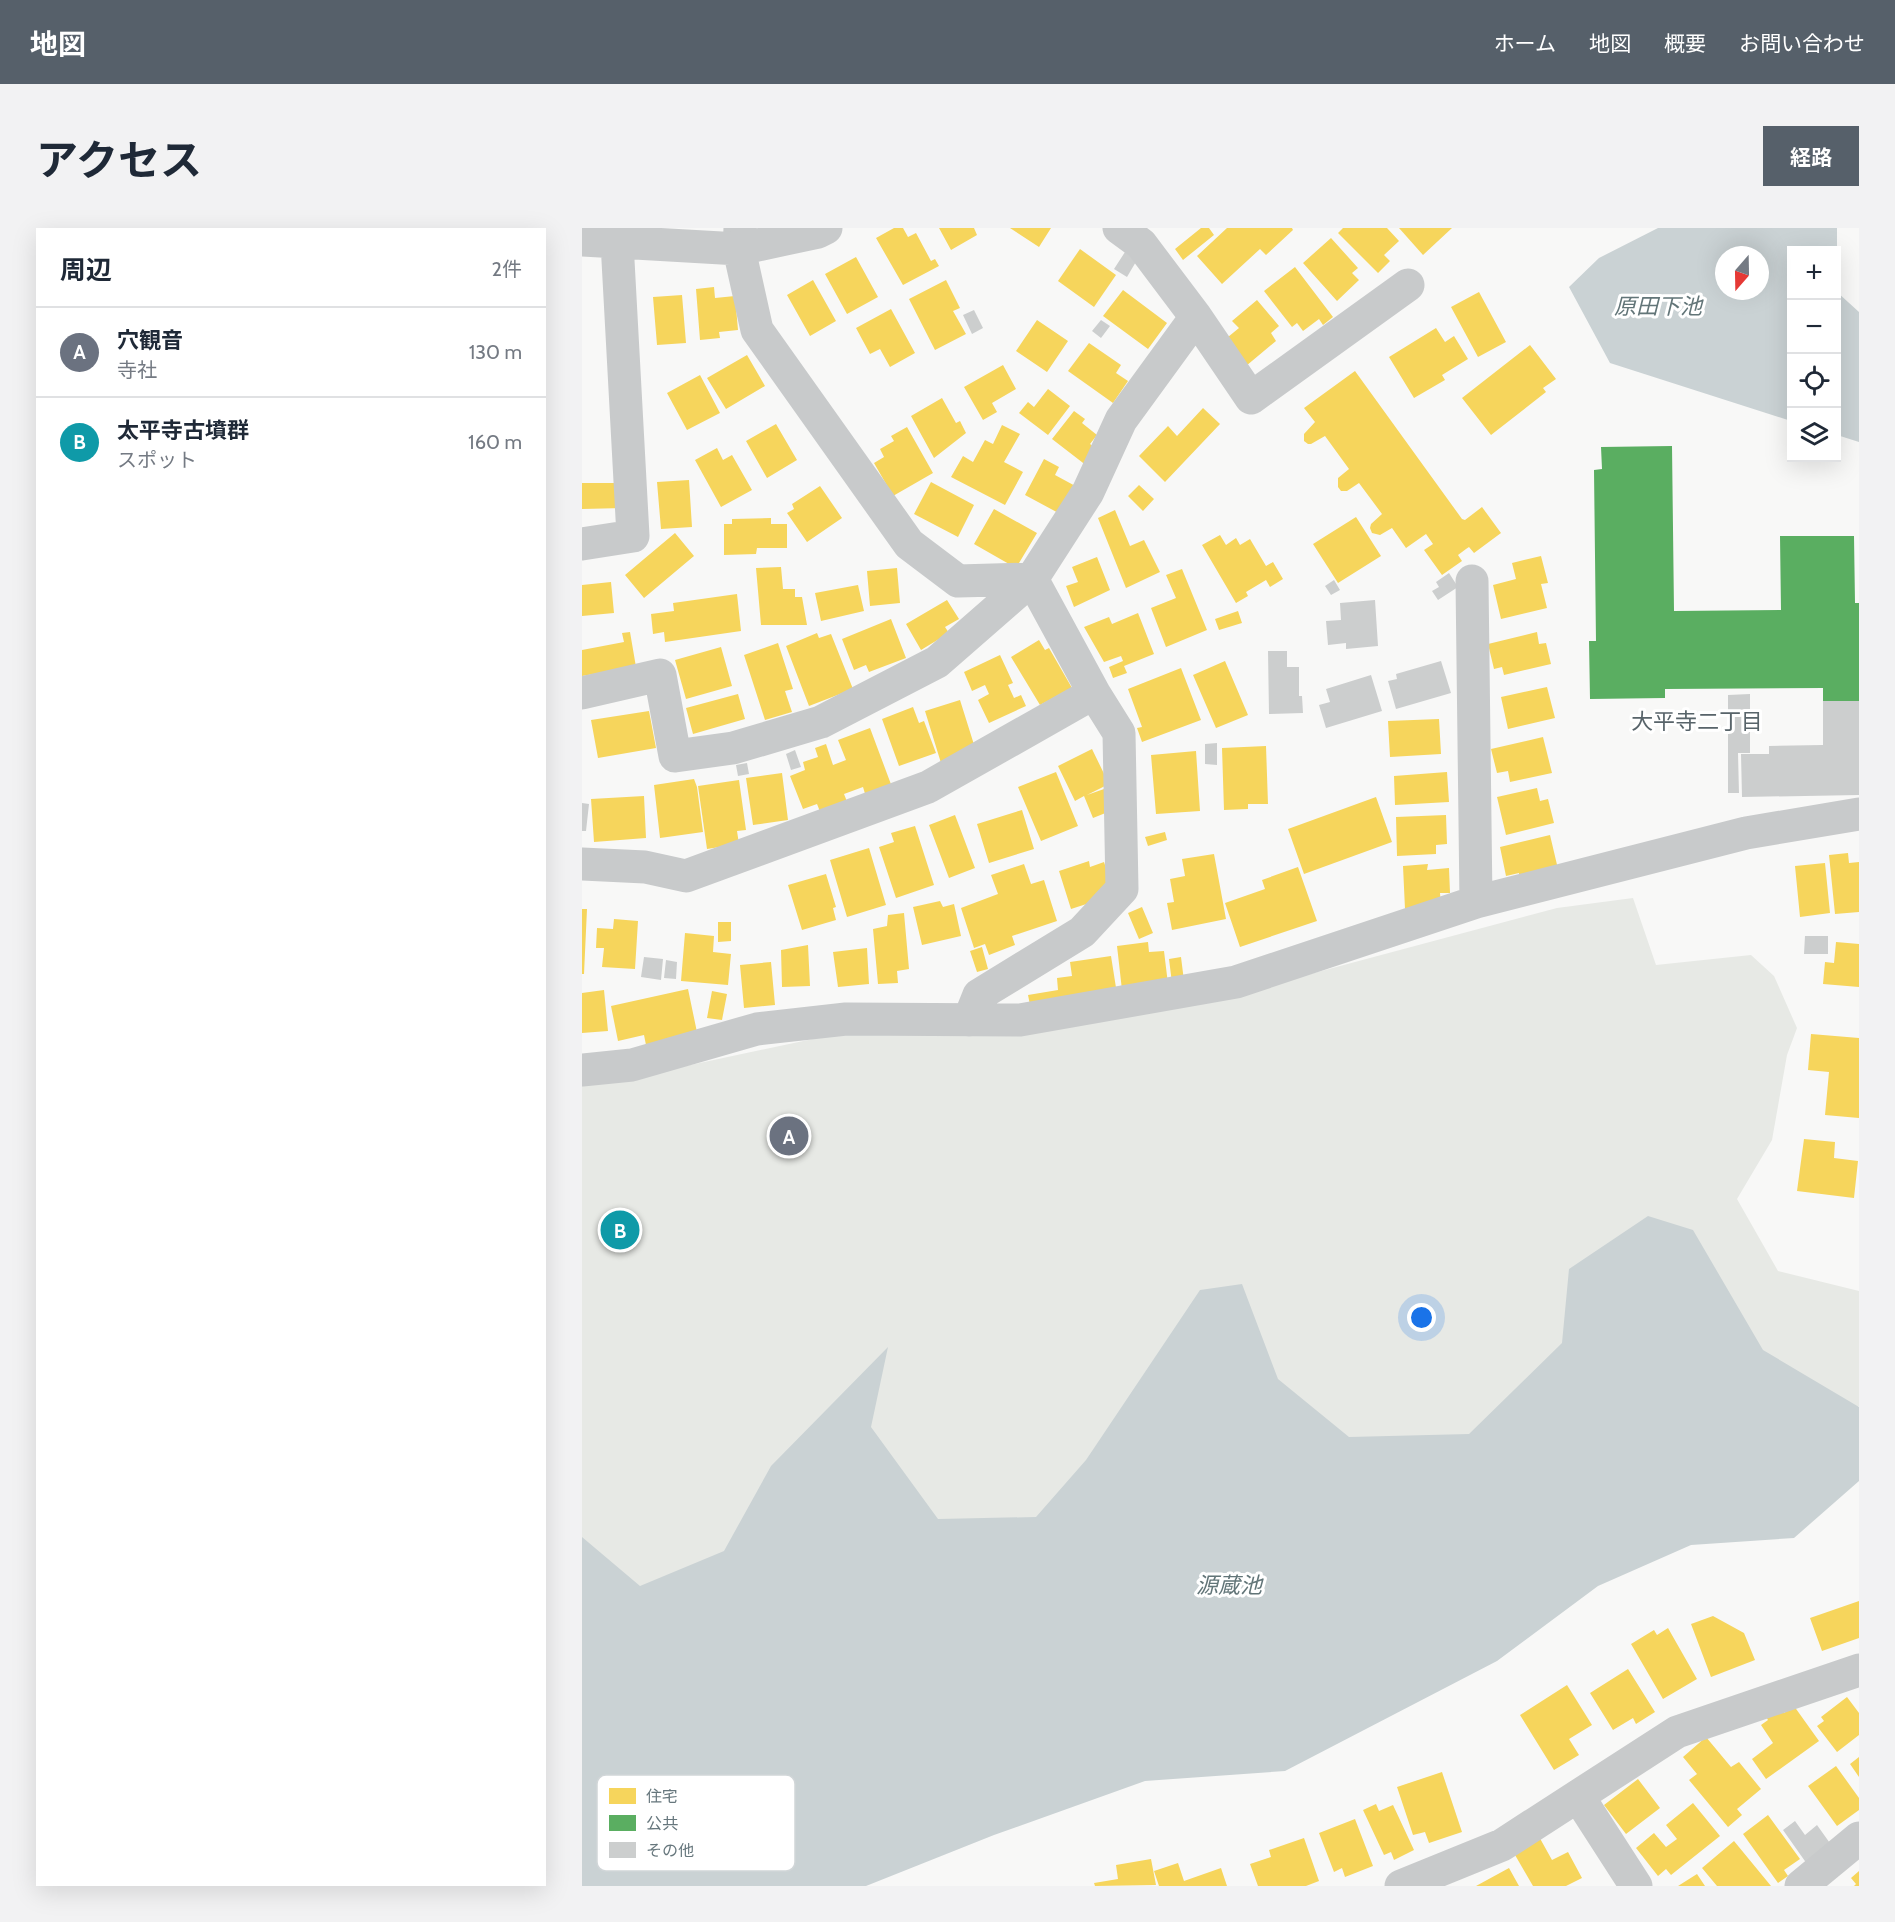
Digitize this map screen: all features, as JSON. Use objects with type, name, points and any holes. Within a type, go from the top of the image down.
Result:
[{"type":"street","points":[[582,240],[617,242],[739,239],[818,232],[826,228]]},
{"type":"street","points":[[1119,228],[1141,244],[1196,316],[1251,398],[1408,285]]},
{"type":"street","points":[[739,239],[757,330],[909,544],[957,580],[1032,579]]},
{"type":"street","points":[[582,544],[633,536],[617,242]]},
{"type":"street","points":[[582,693],[660,675],[675,756],[733,748],[821,722],[937,662],[1032,579],[1088,492],[1121,420],[1196,316]]},
{"type":"street","points":[[969,1020],[979,995],[1082,932],[1122,889],[1119,733],[1094,693],[1032,579]]},
{"type":"street","points":[[1472,581],[1476,902]]},
{"type":"street","points":[[582,864],[645,867],[686,876],[928,787],[1094,693]]},
{"type":"street","points":[[582,1070],[633,1065],[757,1029],[846,1019],[1020,1020],[1236,982],[1476,902],[1746,833],[1859,814]]},
{"type":"street","points":[[1401,1886],[1502,1845],[1677,1732],[1859,1670]]},
{"type":"street","points":[[1578,1796],[1636,1886]]},
{"type":"street","points":[[1801,1886],[1859,1838]]},
{"type":"shaded area","points":[[1633,898],[1656,965],[1751,955],[1774,976],[1797,1028],[1787,1055],[1772,1140],[1737,1199],[1778,1271],[1859,1291],[1859,1406],[1844,1416],[1558,1375],[1459,1459],[1056,1537],[735,1580],[626,1613],[582,1574],[582,1082],[634,1077],[841,1033],[1239,993],[1557,908]]},
{"type":"water","name":"原田下池","points":[[1658,228],[1837,228],[1837,246],[1787,246],[1787,420],[1610,363],[1569,287],[1599,258]]},
{"type":"water","name":"原田下池","points":[[1841,296],[1859,312],[1859,442],[1841,436]]},
{"type":"water","name":"源蔵池","points":[[1648,1216],[1693,1230],[1763,1350],[1859,1407],[1859,1481],[1794,1538],[1691,1545],[1598,1586],[1497,1661],[1285,1771],[1145,1781],[994,1835],[866,1886],[582,1886],[582,1537],[640,1586],[724,1551],[771,1466],[888,1347],[871,1427],[938,1519],[1036,1517],[1086,1460],[1200,1290],[1242,1284],[1278,1379],[1349,1437],[1469,1434],[1562,1343],[1569,1269]]},
{"type":"building: 住宅","points":[[894,228],[903,228],[908,237],[916,233],[931,261],[935,259],[939,266],[903,285],[876,238]]},
{"type":"building: 住宅","points":[[939,228],[974,228],[977,235],[951,250]]},
{"type":"building: 住宅","points":[[1010,228],[1051,228],[1039,247]]},
{"type":"building: 住宅","points":[[1201,228],[1209,228],[1214,235],[1183,260],[1175,249]]},
{"type":"building: 住宅","points":[[1227,228],[1292,228],[1293,230],[1266,255],[1260,249],[1222,284],[1197,256]]},
{"type":"building: 住宅","points":[[1343,228],[1387,228],[1399,241],[1384,255],[1390,261],[1378,273],[1338,233]]},
{"type":"building: 住宅","points":[[1399,228],[1452,228],[1423,255]]},
{"type":"building: 住宅","points":[[1331,238],[1358,268],[1352,273],[1359,280],[1337,301],[1303,263]]},
{"type":"building: 住宅","points":[[1080,249],[1116,275],[1094,307],[1058,281]]},
{"type":"building: 住宅","points":[[856,257],[878,297],[847,314],[825,274]]},
{"type":"building: 住宅","points":[[1295,267],[1333,317],[1323,325],[1319,319],[1303,331],[1297,323],[1292,327],[1264,291]]},
{"type":"building: 住宅","points":[[813,280],[836,321],[810,336],[787,295]]},
{"type":"building: 住宅","points":[[946,280],[960,308],[953,311],[966,334],[935,350],[909,299]]},
{"type":"building: 住宅","points":[[714,287],[715,298],[735,296],[738,330],[719,332],[720,338],[700,340],[696,289]]},
{"type":"building: 住宅","points":[[1123,290],[1167,323],[1148,349],[1103,316]]},
{"type":"building: 住宅","points":[[1479,292],[1506,342],[1478,357],[1451,307]]},
{"type":"building: 住宅","points":[[682,295],[686,343],[657,345],[653,297]]},
{"type":"building: 住宅","points":[[1257,300],[1279,326],[1271,333],[1276,341],[1246,366],[1228,337],[1239,328],[1232,321]]},
{"type":"building: 住宅","points":[[891,309],[915,353],[890,367],[880,349],[870,354],[856,328]]},
{"type":"building: 住宅","points":[[1037,320],[1068,341],[1047,372],[1016,351]]},
{"type":"building: 住宅","points":[[1436,328],[1445,342],[1454,336],[1468,359],[1442,375],[1445,380],[1414,398],[1389,357]]},
{"type":"building: 住宅","points":[[1089,343],[1121,365],[1116,373],[1128,381],[1113,403],[1068,371]]},
{"type":"building: 住宅","points":[[1530,345],[1556,379],[1543,388],[1546,392],[1491,435],[1462,398]]},
{"type":"building: 住宅","points":[[747,355],[765,386],[726,409],[707,378]]},
{"type":"building: 住宅","points":[[1003,365],[1016,389],[992,403],[997,412],[983,420],[964,387]]},
{"type":"building: 住宅","points":[[1355,371],[1462,519],[1465,520],[1482,507],[1501,533],[1474,553],[1469,547],[1466,549],[1458,555],[1462,561],[1442,575],[1424,550],[1433,544],[1426,534],[1406,548],[1392,528],[1380,535],[1372,533],[1371,524],[1382,514],[1359,483],[1347,491],[1341,491],[1338,487],[1338,478],[1349,469],[1325,436],[1311,444],[1304,441],[1304,434],[1315,422],[1304,408]]},
{"type":"building: 住宅","points":[[700,375],[720,413],[687,430],[667,393]]},
{"type":"building: 住宅","points":[[1048,389],[1070,406],[1048,435],[1019,413],[1028,402],[1034,407]]},
{"type":"building: 住宅","points":[[942,398],[956,423],[960,421],[966,433],[934,458],[911,416]]},
{"type":"building: 住宅","points":[[1203,408],[1220,424],[1165,482],[1139,456],[1168,426],[1177,436]]},
{"type":"building: 住宅","points":[[1074,411],[1085,419],[1082,423],[1097,435],[1090,444],[1099,451],[1087,466],[1052,439]]},
{"type":"building: 住宅","points":[[776,424],[797,460],[767,478],[746,441]]},
{"type":"building: 住宅","points":[[1002,425],[1020,434],[1004,462],[1023,472],[1005,505],[951,477],[963,456],[973,462],[985,440],[993,444]]},
{"type":"building: 住宅","points":[[907,427],[933,473],[893,496],[874,463],[884,457],[880,449],[894,441],[891,436]]},
{"type":"building: 住宅","points":[[717,448],[723,460],[732,455],[752,490],[721,507],[695,460]]},
{"type":"building: 住宅","points":[[1044,459],[1059,467],[1055,475],[1079,488],[1064,516],[1025,495]]},
{"type":"building: 住宅","points":[[689,480],[692,527],[661,529],[657,482]]},
{"type":"building: 住宅","points":[[931,482],[974,505],[958,537],[914,514]]},
{"type":"building: 住宅","points":[[582,483],[624,483],[624,508],[582,509]]},
{"type":"building: 住宅","points":[[1139,485],[1154,499],[1143,511],[1128,496]]},
{"type":"building: 住宅","points":[[820,486],[842,518],[807,542],[787,513],[794,509],[792,504]]},
{"type":"building: 住宅","points":[[994,509],[1037,533],[1016,568],[974,544]]},
{"type":"building: 住宅","points":[[1115,510],[1130,546],[1144,540],[1160,572],[1126,588],[1098,518]]},
{"type":"building: 住宅","points":[[1356,517],[1381,556],[1338,583],[1313,544]]},
{"type":"building: 住宅","points":[[771,518],[771,524],[787,524],[787,548],[757,548],[756,554],[724,555],[724,524],[732,524],[732,519]]},
{"type":"building: 住宅","points":[[675,533],[694,556],[644,598],[625,575]]},
{"type":"building: 住宅","points":[[1220,535],[1226,545],[1236,538],[1240,545],[1250,539],[1266,566],[1273,562],[1283,579],[1270,587],[1266,580],[1246,592],[1248,596],[1236,603],[1202,545]]},
{"type":"building: 住宅","points":[[1541,556],[1548,583],[1541,584],[1547,608],[1501,619],[1493,585],[1516,579],[1512,563]]},
{"type":"building: 住宅","points":[[1097,557],[1110,590],[1074,607],[1066,586],[1078,582],[1072,567]]},
{"type":"building: 住宅","points":[[781,567],[783,589],[795,589],[795,597],[802,597],[807,625],[761,625],[756,568]]},
{"type":"building: 住宅","points":[[897,568],[900,603],[870,606],[867,571]]},
{"type":"building: 住宅","points":[[1182,569],[1207,630],[1166,647],[1151,608],[1176,598],[1166,575]]},
{"type":"building: 住宅","points":[[611,582],[614,613],[582,616],[582,585]]},
{"type":"building: 住宅","points":[[858,585],[864,611],[821,621],[815,593]]},
{"type":"building: 住宅","points":[[737,594],[741,631],[665,642],[664,632],[653,634],[651,614],[674,611],[673,603]]},
{"type":"building: 住宅","points":[[947,600],[959,619],[945,627],[949,633],[921,650],[906,624]]},
{"type":"building: 住宅","points":[[1238,611],[1242,623],[1219,630],[1215,619]]},
{"type":"building: 住宅","points":[[1138,613],[1154,654],[1124,666],[1127,673],[1113,678],[1109,667],[1123,661],[1121,656],[1104,662],[1084,627],[1109,617],[1112,624]]},
{"type":"building: 住宅","points":[[891,619],[906,658],[869,672],[866,665],[854,670],[842,639]]},
{"type":"building: 住宅","points":[[630,632],[636,667],[582,676],[582,650],[624,642],[622,633]]},
{"type":"building: 住宅","points":[[1537,632],[1539,644],[1546,643],[1551,664],[1504,675],[1502,667],[1494,669],[1488,644]]},
{"type":"building: 住宅","points":[[817,633],[819,638],[831,634],[853,689],[809,706],[786,646]]},
{"type":"building: 住宅","points":[[1039,640],[1045,650],[1049,648],[1072,688],[1040,705],[1011,657]]},
{"type":"building: 住宅","points":[[778,643],[793,689],[785,691],[792,712],[765,720],[744,655]]},
{"type":"building: 住宅","points":[[721,647],[732,686],[686,699],[675,660]]},
{"type":"building: 住宅","points":[[1000,655],[1013,683],[1008,685],[1014,698],[1021,695],[1026,706],[989,723],[978,700],[989,694],[985,685],[972,691],[964,672]]},
{"type":"building: 住宅","points":[[1225,661],[1248,715],[1216,728],[1193,675]]},
{"type":"building: 住宅","points":[[1181,668],[1201,720],[1142,742],[1137,728],[1142,727],[1128,689]]},
{"type":"building: 住宅","points":[[1547,687],[1555,718],[1508,729],[1501,697]]},
{"type":"building: 住宅","points":[[738,694],[745,719],[693,734],[686,708]]},
{"type":"building: 住宅","points":[[960,700],[976,751],[941,763],[925,711]]},
{"type":"building: 住宅","points":[[913,707],[919,723],[924,721],[936,753],[899,766],[882,719]]},
{"type":"building: 住宅","points":[[649,711],[656,748],[598,758],[591,720]]},
{"type":"building: 住宅","points":[[1439,719],[1441,754],[1390,757],[1388,721]]},
{"type":"building: 住宅","points":[[870,728],[892,787],[866,797],[863,787],[844,794],[848,804],[821,814],[817,804],[803,809],[790,776],[805,770],[803,762],[818,757],[815,748],[826,744],[833,765],[846,760],[838,740]]},
{"type":"building: 住宅","points":[[1543,737],[1552,773],[1510,782],[1508,771],[1497,773],[1491,749]]},
{"type":"building: 住宅","points":[[1266,746],[1268,804],[1248,804],[1248,809],[1224,810],[1222,748]]},
{"type":"building: 住宅","points":[[1092,749],[1109,784],[1087,795],[1104,789],[1113,810],[1093,818],[1084,796],[1075,801],[1058,766]]},
{"type":"building: 住宅","points":[[1196,751],[1200,811],[1156,814],[1151,755]]},
{"type":"building: 住宅","points":[[1056,772],[1078,826],[1041,841],[1018,787]]},
{"type":"building: 住宅","points":[[1447,772],[1449,802],[1395,805],[1394,776]]},
{"type":"building: 住宅","points":[[782,773],[788,820],[753,825],[746,778]]},
{"type":"building: 住宅","points":[[694,779],[703,832],[660,838],[654,785]]},
{"type":"building: 住宅","points":[[739,780],[746,830],[737,831],[739,844],[707,849],[698,786]]},
{"type":"building: 住宅","points":[[1537,788],[1540,801],[1548,799],[1554,823],[1506,835],[1497,797]]},
{"type":"building: 住宅","points":[[644,796],[646,838],[594,842],[591,799]]},
{"type":"building: 住宅","points":[[1376,797],[1392,842],[1304,874],[1288,829]]},
{"type":"building: 住宅","points":[[1022,810],[1034,849],[989,863],[977,824]]},
{"type":"building: 住宅","points":[[955,815],[975,868],[949,878],[929,825]]},
{"type":"building: 住宅","points":[[1446,815],[1447,844],[1436,845],[1436,854],[1397,856],[1396,817]]},
{"type":"building: 住宅","points":[[915,826],[934,885],[896,898],[879,847],[894,842],[891,833]]},
{"type":"building: 住宅","points":[[1165,832],[1167,840],[1148,846],[1145,837]]},
{"type":"building: 住宅","points":[[1550,835],[1558,869],[1519,877],[1519,873],[1506,876],[1500,847]]},
{"type":"building: 住宅","points":[[869,848],[886,905],[847,917],[830,860]]},
{"type":"building: 住宅","points":[[1848,853],[1849,863],[1859,862],[1859,912],[1835,914],[1829,855]]},
{"type":"building: 住宅","points":[[1214,854],[1226,919],[1172,930],[1167,903],[1174,902],[1170,879],[1185,876],[1182,859]]},
{"type":"building: 住宅","points":[[1089,861],[1090,867],[1104,862],[1112,886],[1105,898],[1071,909],[1059,871]]},
{"type":"building: 住宅","points":[[1825,863],[1830,913],[1800,917],[1795,866]]},
{"type":"building: 住宅","points":[[1024,864],[1031,884],[1044,880],[1057,921],[1012,936],[1015,945],[989,955],[985,944],[974,948],[961,908],[998,894],[991,875]]},
{"type":"building: 住宅","points":[[1428,864],[1427,870],[1449,868],[1450,893],[1440,893],[1441,906],[1405,909],[1403,866]]},
{"type":"building: 住宅","points":[[1298,867],[1317,921],[1240,947],[1225,903],[1265,889],[1262,880]]},
{"type":"building: 住宅","points":[[826,874],[836,907],[833,908],[836,920],[802,930],[788,885]]},
{"type":"building: 住宅","points":[[940,901],[943,907],[954,904],[961,936],[922,945],[913,907]]},
{"type":"building: 住宅","points":[[1142,907],[1153,933],[1139,939],[1128,913]]},
{"type":"building: 住宅","points":[[582,909],[587,909],[584,974],[582,974]]},
{"type":"building: 住宅","points":[[904,913],[909,969],[897,971],[898,983],[878,984],[873,929],[887,926],[888,915]]},
{"type":"building: 住宅","points":[[614,919],[638,921],[635,969],[602,967],[604,948],[596,948],[597,928],[613,929]]},
{"type":"building: 住宅","points":[[718,922],[731,922],[731,941],[718,942]]},
{"type":"building: 住宅","points":[[685,933],[714,936],[713,952],[731,954],[728,985],[681,981]]},
{"type":"building: 住宅","points":[[1148,942],[1149,952],[1164,951],[1168,984],[1122,990],[1117,946]]},
{"type":"building: 住宅","points":[[1836,942],[1859,944],[1859,987],[1823,984],[1825,962],[1834,963]]},
{"type":"building: 住宅","points":[[808,945],[810,986],[782,987],[781,950]]},
{"type":"building: 住宅","points":[[982,947],[988,969],[977,972],[970,951]]},
{"type":"building: 住宅","points":[[867,948],[869,984],[838,987],[833,952]]},
{"type":"building: 住宅","points":[[1111,956],[1117,994],[1031,1010],[1028,995],[1058,990],[1057,978],[1072,976],[1070,962]]},
{"type":"building: 住宅","points":[[1181,957],[1184,981],[1172,983],[1169,959]]},
{"type":"building: 住宅","points":[[771,962],[775,1005],[744,1008],[740,965]]},
{"type":"building: 住宅","points":[[688,989],[698,1037],[647,1050],[644,1035],[618,1041],[611,1006]]},
{"type":"building: 住宅","points":[[604,990],[608,1031],[582,1033],[582,993]]},
{"type":"building: 住宅","points":[[712,991],[727,994],[722,1020],[707,1018]]},
{"type":"building: 住宅","points":[[1811,1034],[1859,1038],[1859,1118],[1825,1115],[1829,1072],[1808,1070]]},
{"type":"building: 住宅","points":[[1804,1139],[1835,1142],[1834,1158],[1858,1161],[1854,1198],[1797,1191]]},
{"type":"building: 住宅","points":[[1859,1601],[1859,1638],[1822,1651],[1810,1618]]},
{"type":"building: 住宅","points":[[1713,1616],[1744,1633],[1755,1660],[1711,1677],[1691,1624]]},
{"type":"building: 住宅","points":[[1668,1628],[1697,1679],[1663,1699],[1631,1644],[1654,1630],[1657,1635]]},
{"type":"building: 住宅","points":[[1628,1669],[1655,1712],[1636,1724],[1633,1718],[1613,1730],[1590,1693]]},
{"type":"building: 住宅","points":[[1567,1685],[1592,1725],[1569,1739],[1579,1755],[1554,1770],[1520,1715]]},
{"type":"building: 住宅","points":[[1847,1697],[1859,1713],[1859,1735],[1837,1752],[1817,1726],[1824,1721],[1821,1717]]},
{"type":"building: 住宅","points":[[1777,1703],[1784,1713],[1794,1706],[1819,1741],[1766,1779],[1752,1759],[1773,1743],[1761,1725],[1768,1720],[1763,1712]]},
{"type":"building: 住宅","points":[[1706,1737],[1731,1767],[1739,1762],[1761,1789],[1737,1809],[1742,1815],[1728,1827],[1689,1780],[1697,1774],[1683,1757]]},
{"type":"building: 住宅","points":[[1859,1757],[1859,1777],[1850,1764]]},
{"type":"building: 住宅","points":[[1836,1766],[1859,1798],[1859,1810],[1837,1826],[1808,1786]]},
{"type":"building: 住宅","points":[[1442,1772],[1462,1832],[1429,1843],[1425,1832],[1413,1835],[1397,1787]]},
{"type":"building: 住宅","points":[[1638,1779],[1660,1808],[1626,1834],[1604,1805]]},
{"type":"building: 住宅","points":[[1693,1803],[1720,1836],[1671,1875],[1666,1869],[1658,1876],[1636,1848],[1654,1833],[1666,1847],[1677,1839],[1666,1825]]},
{"type":"building: 住宅","points":[[1376,1804],[1379,1811],[1393,1805],[1414,1850],[1394,1860],[1391,1852],[1384,1855],[1363,1810]]},
{"type":"building: 住宅","points":[[1768,1815],[1800,1859],[1784,1870],[1788,1876],[1778,1883],[1743,1834]]},
{"type":"building: 住宅","points":[[1355,1819],[1373,1866],[1345,1877],[1342,1868],[1334,1872],[1319,1833]]},
{"type":"building: 住宅","points":[[1537,1833],[1552,1860],[1568,1852],[1582,1878],[1566,1886],[1533,1886],[1511,1848]]},
{"type":"building: 住宅","points":[[1304,1838],[1319,1881],[1306,1886],[1258,1886],[1250,1864],[1271,1857],[1269,1850]]},
{"type":"building: 住宅","points":[[1734,1841],[1771,1886],[1717,1886],[1702,1868]]},
{"type":"building: 住宅","points":[[1151,1859],[1156,1885],[1095,1886],[1094,1883],[1118,1879],[1116,1865]]},
{"type":"building: 住宅","points":[[1178,1863],[1184,1881],[1221,1868],[1227,1886],[1159,1886],[1154,1871]]},
{"type":"building: 住宅","points":[[1509,1868],[1519,1886],[1476,1886]]},
{"type":"building: 住宅","points":[[1859,1871],[1859,1886],[1854,1886],[1856,1884],[1851,1878]]},
{"type":"building: 住宅","points":[[1697,1874],[1705,1886],[1678,1886]]},
{"type":"building: 公共","points":[[1672,446],[1674,611],[1781,610],[1780,536],[1854,536],[1855,603],[1859,603],[1859,701],[1823,701],[1823,688],[1665,689],[1665,698],[1590,699],[1589,641],[1596,641],[1594,470],[1602,469],[1601,447]]},
{"type":"building: その他","points":[[1125,252],[1137,260],[1127,277],[1114,269]]},
{"type":"building: その他","points":[[974,310],[983,328],[972,334],[963,315]]},
{"type":"building: その他","points":[[1101,320],[1110,326],[1101,338],[1092,331]]},
{"type":"building: その他","points":[[1449,573],[1458,587],[1438,600],[1432,591],[1439,587],[1436,582]]},
{"type":"building: その他","points":[[1334,580],[1340,590],[1331,595],[1325,586]]},
{"type":"building: その他","points":[[1375,600],[1378,646],[1346,649],[1346,643],[1328,645],[1326,621],[1341,620],[1340,603]]},
{"type":"building: その他","points":[[1268,651],[1287,651],[1287,667],[1299,667],[1299,696],[1302,696],[1303,713],[1269,714]]},
{"type":"building: その他","points":[[1441,661],[1451,693],[1396,709],[1388,681],[1397,679],[1396,674]]},
{"type":"building: その他","points":[[1371,675],[1382,711],[1326,728],[1319,705],[1330,702],[1326,689]]},
{"type":"building: その他","points":[[1750,694],[1750,753],[1738,753],[1739,793],[1728,793],[1728,695]]},
{"type":"building: その他","points":[[1823,701],[1859,701],[1859,795],[1742,797],[1741,754],[1769,754],[1769,746],[1823,745]]},
{"type":"building: その他","points":[[1217,743],[1217,765],[1205,764],[1205,744]]},
{"type":"building: その他","points":[[795,750],[801,767],[791,770],[786,754]]},
{"type":"building: その他","points":[[747,763],[749,774],[738,776],[736,765]]},
{"type":"building: その他","points":[[582,803],[589,804],[586,831],[582,831]]},
{"type":"building: その他","points":[[1805,936],[1828,936],[1828,954],[1804,954]]},
{"type":"building: その他","points":[[644,957],[663,959],[661,980],[641,977]]},
{"type":"building: その他","points":[[666,960],[677,962],[676,979],[664,978]]},
{"type":"building: その他","points":[[1795,1821],[1805,1835],[1817,1825],[1832,1846],[1807,1864],[1783,1830]]},
{"type":"place","name":"穴観音","points":[[789,1136]]},
{"type":"place","name":"太平寺古墳群","points":[[620,1230]]},
{"type":"district","name":"大平寺二丁目","points":[[1697,721]]}]
